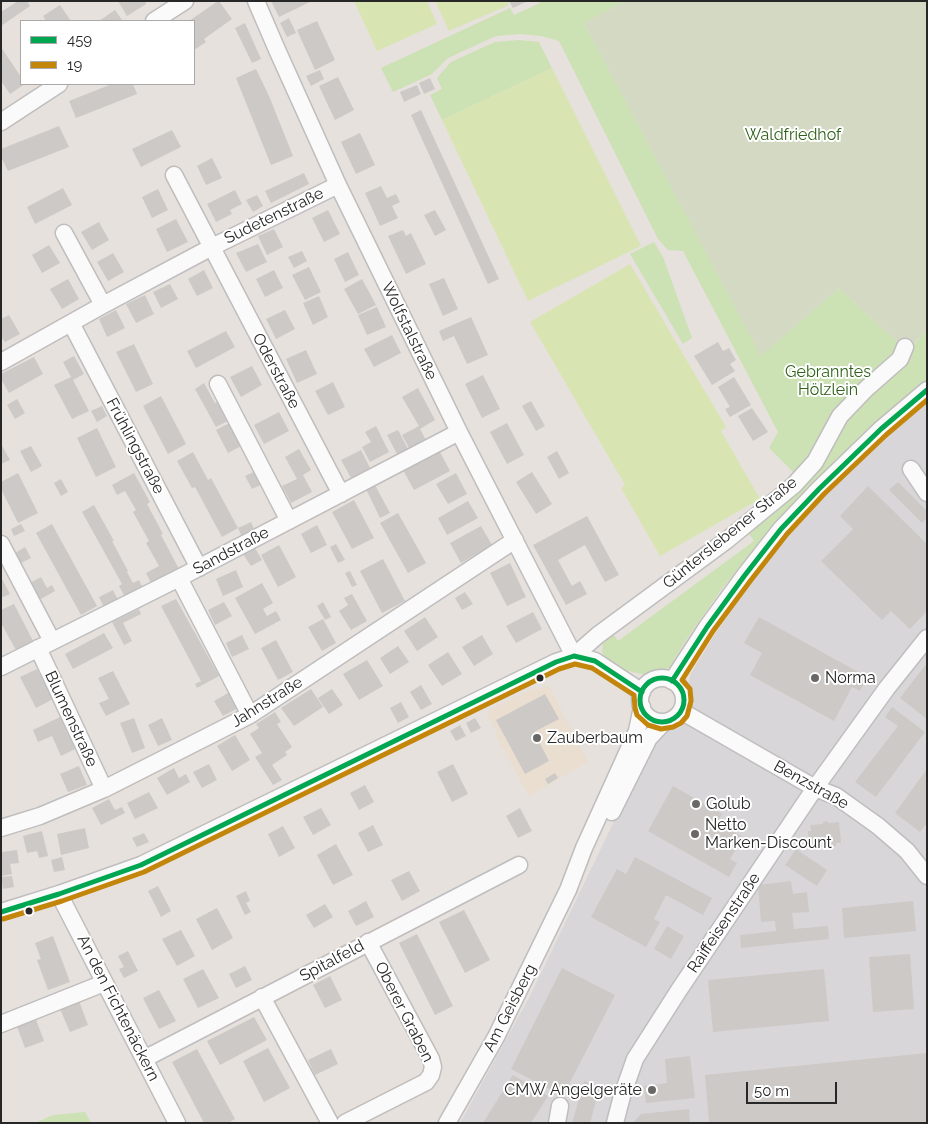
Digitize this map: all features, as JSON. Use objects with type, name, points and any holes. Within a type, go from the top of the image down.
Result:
[{"type":"street","points":[[156,20],[185,1]]},
{"type":"street","name":"Wolfstalstraße","points":[[256,1],[338,185],[459,432],[574,656]]},
{"type":"street","points":[[1,122],[57,85]]},
{"type":"street","name":"Sudetenstraße","points":[[174,176],[210,248]]},
{"type":"street","name":"Sudetenstraße","points":[[1,362],[210,248],[338,185]]},
{"type":"street","points":[[64,233],[103,305]]},
{"type":"street","name":"Oderstraße","points":[[210,248],[341,494]]},
{"type":"street","name":"Frühlingstraße","points":[[71,323],[199,568]]},
{"type":"street","name":"Günterslebener Straße","points":[[1,912],[141,865],[556,662],[574,656],[598,635],[727,540],[794,485],[815,462],[840,416],[900,359],[905,347]]},
{"type":"street","points":[[218,384],[289,521]]},
{"type":"street","points":[[672,681],[707,626],[781,530],[819,489],[881,429],[927,390]]},
{"type":"street","name":"Sandstraße","points":[[1,667],[199,568],[459,432]]},
{"type":"street","points":[[911,469],[927,493]]},
{"type":"street","name":"Jahnstraße","points":[[1,828],[40,816],[104,789],[250,715],[516,540]]},
{"type":"street","name":"Blumenstraße","points":[[1,544],[104,789]]},
{"type":"street","points":[[179,578],[250,715]]},
{"type":"street","name":"Raiffeisenstraße","points":[[615,1123],[635,1059],[679,990],[816,788],[887,688],[927,638]]},
{"type":"street","points":[[574,656],[595,661],[642,700]]},
{"type":"street","points":[[665,679],[672,681],[683,692],[684,701],[681,711],[677,717],[664,722],[652,719],[644,712],[642,700],[646,687],[654,680],[665,679]]},
{"type":"street","name":"Am Geisberg","points":[[448,1123],[496,1037],[568,890],[584,848],[637,731],[642,700]]},
{"type":"street","name":"Benzstraße","points":[[681,711],[816,788],[836,796],[878,826],[907,852],[927,876]]},
{"type":"street","name":"Am Geisberg","points":[[568,890],[591,853],[649,738],[664,722]]},
{"type":"street","name":"Spitalfeld","points":[[144,1059],[519,864]]},
{"type":"street","name":"An den Fichtenäckern","points":[[59,894],[177,1123]]},
{"type":"street","name":"Oberer Graben","points":[[345,1123],[426,1082],[431,1075],[433,1067],[431,1059],[368,942]]},
{"type":"street","points":[[1,1024],[104,982]]},
{"type":"street","points":[[262,998],[330,1123]]},
{"type":"street","points":[[557,1123],[560,1106]]},
{"type":"shaded area","points":[[927,400],[927,1123],[460,1123],[529,998],[657,732],[681,727],[694,704],[689,682],[690,675],[715,634],[765,563],[820,498],[889,431]]},
{"type":"shaded area","name":"Zauberbaum","points":[[549,686],[588,762],[529,796],[495,734],[497,733],[486,712],[532,689]]},
{"type":"green space","points":[[354,1],[427,1],[437,24],[377,51]]},
{"type":"green space","points":[[439,1],[507,1],[509,5],[449,31],[436,3]]},
{"type":"green space","name":"Gebranntes Hölzlein","points":[[539,1],[626,1],[584,23],[761,355],[839,288],[885,331],[909,349],[927,330],[927,380],[878,421],[808,488],[767,533],[721,590],[669,668],[646,675],[624,670],[608,663],[602,652],[603,643],[614,635],[618,641],[754,541],[747,531],[780,508],[804,483],[769,448],[778,432],[683,251],[668,250],[658,239],[559,41],[541,36],[520,34],[496,36],[448,58],[432,74],[393,92],[381,68],[510,8],[514,15],[540,3]]},
{"type":"green space","name":"Waldfriedhof","points":[[626,1],[927,1],[927,330],[908,349],[885,331],[839,288],[761,356],[584,23]]},
{"type":"green space","points":[[519,40],[539,42],[552,68],[442,120],[430,95],[442,89],[437,78],[451,62],[495,42]]},
{"type":"green space","points":[[552,68],[641,246],[528,301],[442,120]]},
{"type":"green space","points":[[654,242],[663,257],[692,338],[683,344],[630,254]]},
{"type":"green space","points":[[630,264],[726,427],[721,431],[760,499],[660,556],[621,488],[625,485],[530,322]]},
{"type":"green space","points":[[85,1112],[91,1123],[35,1123],[53,1115]]},
{"type":"building","points":[[18,1],[27,1],[30,6],[1,26],[1,12]]},
{"type":"building","points":[[118,1],[145,1],[146,4],[127,16]]},
{"type":"building","points":[[218,1],[232,19],[204,39],[206,42],[195,49],[195,20],[190,20]]},
{"type":"building","points":[[271,1],[312,1],[279,17]]},
{"type":"building","points":[[509,1],[528,1],[513,8]]},
{"type":"building","points":[[60,5],[70,20],[45,20],[43,16]]},
{"type":"building","points":[[115,10],[122,20],[100,20]]},
{"type":"building","points":[[289,18],[296,33],[287,37],[280,23]]},
{"type":"building","points":[[317,21],[335,60],[315,70],[297,30]]},
{"type":"building","points":[[245,23],[261,59],[252,63],[235,28]]},
{"type":"building","points":[[1,47],[20,76],[20,85],[24,85],[10,94],[1,81]]},
{"type":"building","points":[[256,69],[293,156],[271,165],[236,78]]},
{"type":"building","points":[[320,70],[324,79],[311,86],[306,76]]},
{"type":"building","points":[[338,77],[354,110],[335,120],[319,86]]},
{"type":"building","points":[[430,78],[435,89],[424,94],[419,83]]},
{"type":"building","points":[[109,85],[133,85],[137,94],[76,118],[69,101]]},
{"type":"building","points":[[417,85],[421,94],[404,102],[400,92]]},
{"type":"building","points":[[421,110],[499,279],[488,284],[411,115]]},
{"type":"building","points":[[59,126],[69,147],[8,171],[1,157],[1,149]]},
{"type":"building","points":[[172,130],[181,147],[141,167],[132,149]]},
{"type":"building","points":[[360,133],[375,165],[356,174],[341,142]]},
{"type":"building","points":[[212,158],[222,178],[206,185],[197,166]]},
{"type":"building","points":[[304,173],[309,184],[271,203],[265,191]]},
{"type":"building","points":[[381,186],[387,198],[396,194],[400,202],[392,206],[398,218],[380,226],[365,193]]},
{"type":"building","points":[[63,188],[72,205],[35,224],[27,207]]},
{"type":"building","points":[[158,189],[168,210],[152,218],[142,197]]},
{"type":"building","points":[[235,190],[242,204],[230,210],[232,214],[216,222],[207,204]]},
{"type":"building","points":[[257,195],[263,206],[253,212],[246,200]]},
{"type":"building","points":[[328,210],[340,234],[324,242],[312,218]]},
{"type":"building","points":[[435,210],[446,230],[435,236],[424,215]]},
{"type":"building","points":[[176,219],[188,242],[167,252],[156,229]]},
{"type":"building","points":[[99,222],[109,240],[92,250],[81,232]]},
{"type":"building","points":[[274,229],[283,247],[267,255],[258,236]]},
{"type":"building","points":[[403,230],[406,236],[411,233],[426,264],[406,274],[388,236]]},
{"type":"building","points":[[258,244],[267,262],[246,272],[236,253]]},
{"type":"building","points":[[49,245],[60,263],[42,273],[32,255]]},
{"type":"building","points":[[302,251],[307,261],[294,268],[288,257]]},
{"type":"building","points":[[348,252],[359,275],[345,282],[334,259]]},
{"type":"building","points":[[113,253],[124,272],[108,281],[97,262]]},
{"type":"building","points":[[309,267],[321,292],[305,300],[292,275]]},
{"type":"building","points":[[204,270],[213,288],[197,296],[188,279]]},
{"type":"building","points":[[274,270],[283,288],[265,297],[256,279]]},
{"type":"building","points":[[444,278],[458,309],[443,316],[429,284]]},
{"type":"building","points":[[68,279],[79,299],[62,309],[50,289]]},
{"type":"building","points":[[362,279],[376,305],[358,314],[344,289]]},
{"type":"building","points":[[170,284],[178,299],[161,308],[153,292]]},
{"type":"building","points":[[145,295],[154,314],[136,323],[126,304]]},
{"type":"building","points":[[319,296],[328,317],[313,325],[303,303]]},
{"type":"building","points":[[377,307],[386,327],[367,335],[358,315]]},
{"type":"building","points":[[116,310],[125,328],[107,337],[99,319]]},
{"type":"building","points":[[285,310],[295,329],[276,339],[266,319]]},
{"type":"building","points":[[9,315],[20,334],[5,342],[1,337],[1,319]]},
{"type":"building","points":[[471,317],[488,355],[467,364],[454,336],[443,341],[439,331]]},
{"type":"building","points":[[226,331],[235,347],[196,368],[187,351]]},
{"type":"building","points":[[392,335],[401,353],[374,367],[364,349]]},
{"type":"building","points":[[718,342],[723,351],[729,348],[736,360],[730,364],[735,371],[712,385],[694,356]]},
{"type":"building","points":[[134,344],[153,384],[136,392],[116,352]]},
{"type":"building","points":[[306,350],[317,374],[297,383],[286,359]]},
{"type":"building","points":[[74,356],[84,374],[73,380],[89,411],[72,419],[54,385],[71,377],[63,362]]},
{"type":"building","points":[[34,357],[43,374],[9,393],[1,379],[1,374]]},
{"type":"building","points":[[252,366],[262,385],[241,397],[230,377]]},
{"type":"building","points":[[483,375],[500,409],[482,418],[465,384]]},
{"type":"building","points":[[734,377],[751,405],[730,417],[725,409],[730,407],[718,387]]},
{"type":"building","points":[[333,382],[345,407],[328,415],[315,391]]},
{"type":"building","points":[[204,383],[228,421],[216,427],[195,389]]},
{"type":"building","points":[[418,388],[435,420],[420,429],[426,440],[409,448],[402,435],[419,426],[402,397]]},
{"type":"building","points":[[161,396],[186,444],[168,454],[143,406]]},
{"type":"building","points":[[17,399],[25,413],[15,419],[7,405]]},
{"type":"building","points":[[531,401],[545,426],[536,431],[522,406]]},
{"type":"building","points":[[102,406],[107,416],[97,422],[91,411]]},
{"type":"building","points":[[752,408],[768,432],[753,441],[738,416]]},
{"type":"building","points":[[279,412],[289,431],[264,444],[254,425]]},
{"type":"building","points":[[233,421],[245,444],[228,453],[216,430]]},
{"type":"building","points":[[507,423],[524,455],[507,464],[490,432]]},
{"type":"building","points":[[376,426],[389,452],[370,462],[362,447],[371,442],[365,432]]},
{"type":"building","points":[[97,428],[116,467],[96,477],[77,438]]},
{"type":"building","points":[[398,430],[408,449],[397,454],[387,435]]},
{"type":"building","points":[[1,444],[10,460],[1,464]]},
{"type":"building","points":[[31,446],[42,466],[31,472],[20,451]]},
{"type":"building","points":[[299,449],[311,470],[303,475],[312,492],[291,503],[282,486],[297,479],[285,457]]},
{"type":"building","points":[[361,450],[370,468],[351,478],[341,460]]},
{"type":"building","points":[[439,450],[450,471],[414,490],[403,470]]},
{"type":"building","points":[[557,451],[569,473],[559,479],[547,457]]},
{"type":"building","points":[[193,452],[208,480],[211,478],[238,528],[222,537],[195,487],[192,488],[177,461]]},
{"type":"building","points":[[260,469],[267,482],[252,489],[245,476]]},
{"type":"building","points":[[532,472],[552,504],[536,514],[516,482]]},
{"type":"building","points":[[18,473],[38,513],[18,523],[1,489],[1,482]]},
{"type":"building","points":[[134,473],[150,502],[147,504],[179,569],[151,583],[146,573],[159,566],[146,543],[149,541],[133,512],[136,510],[125,491],[117,495],[112,485]]},
{"type":"building","points":[[456,473],[467,494],[448,504],[436,484]]},
{"type":"building","points":[[61,479],[68,492],[61,496],[54,483]]},
{"type":"building","points":[[898,482],[927,511],[927,518],[922,523],[889,490]]},
{"type":"building","points":[[375,485],[390,513],[380,518],[366,489]]},
{"type":"building","points":[[868,486],[927,544],[927,611],[910,629],[891,611],[882,620],[821,561],[853,529],[840,516]]},
{"type":"building","points":[[354,500],[374,538],[352,549],[332,512]]},
{"type":"building","points":[[468,501],[478,518],[447,535],[438,518]]},
{"type":"building","points":[[94,505],[114,541],[112,541],[133,583],[139,580],[144,590],[126,599],[119,586],[122,584],[82,512]]},
{"type":"building","points":[[398,513],[426,563],[408,573],[380,523]]},
{"type":"building","points":[[587,516],[619,575],[605,582],[585,545],[558,560],[572,586],[580,581],[587,594],[566,605],[533,545]]},
{"type":"building","points":[[251,522],[256,533],[243,539],[238,528]]},
{"type":"building","points":[[21,524],[25,531],[14,536],[11,529]]},
{"type":"building","points":[[52,524],[97,606],[81,615],[36,533]]},
{"type":"building","points":[[317,525],[327,545],[311,553],[301,534]]},
{"type":"building","points":[[481,526],[492,545],[461,563],[450,543]]},
{"type":"building","points":[[336,544],[345,560],[338,563],[330,547]]},
{"type":"building","points":[[279,545],[296,577],[278,587],[261,555]]},
{"type":"building","points":[[25,547],[31,558],[21,563],[15,553]]},
{"type":"building","points":[[255,548],[262,560],[251,566],[243,554]]},
{"type":"building","points":[[383,559],[405,601],[382,613],[360,571]]},
{"type":"building","points":[[510,563],[526,597],[507,606],[490,573]]},
{"type":"building","points":[[236,570],[243,587],[223,596],[216,579]]},
{"type":"building","points":[[350,571],[357,585],[352,587],[345,573]]},
{"type":"building","points":[[1,577],[10,594],[1,598]]},
{"type":"building","points":[[41,577],[47,588],[52,585],[55,591],[39,600],[30,583]]},
{"type":"building","points":[[262,583],[273,603],[263,609],[267,616],[276,611],[281,620],[255,634],[235,598]]},
{"type":"building","points":[[113,590],[119,602],[105,609],[99,597]]},
{"type":"building","points":[[465,592],[473,604],[462,610],[455,598]]},
{"type":"building","points":[[352,594],[367,621],[351,630],[339,611],[348,605],[344,598]]},
{"type":"building","points":[[176,599],[219,676],[197,688],[195,684],[201,681],[161,606]]},
{"type":"building","points":[[224,602],[232,616],[215,625],[208,610]]},
{"type":"building","points":[[323,602],[331,617],[325,620],[317,606]]},
{"type":"building","points":[[14,604],[33,641],[16,650],[1,623],[1,610]]},
{"type":"building","points":[[139,609],[141,614],[123,623],[132,641],[124,645],[112,622]]},
{"type":"building","points":[[533,612],[542,629],[516,643],[506,626]]},
{"type":"building","points":[[425,617],[438,637],[417,651],[404,631]]},
{"type":"building","points":[[759,617],[867,677],[860,691],[852,687],[834,721],[750,675],[762,653],[744,643]]},
{"type":"building","points":[[323,619],[336,643],[322,651],[308,627]]},
{"type":"building","points":[[104,633],[113,648],[73,669],[65,654]]},
{"type":"building","points":[[242,635],[249,649],[232,657],[226,643]]},
{"type":"building","points":[[482,635],[493,654],[474,666],[462,647]]},
{"type":"building","points":[[276,640],[293,672],[278,680],[261,648]]},
{"type":"building","points":[[398,646],[409,662],[390,674],[380,658]]},
{"type":"building","points":[[448,652],[462,674],[442,686],[428,665]]},
{"type":"building","points":[[367,660],[383,686],[359,700],[343,674]]},
{"type":"building","points":[[927,663],[927,719],[900,698]]},
{"type":"building","points":[[37,669],[53,699],[36,708],[20,677]]},
{"type":"building","points":[[113,671],[130,704],[106,716],[99,703],[109,699],[98,678]]},
{"type":"building","points":[[421,685],[432,704],[421,710],[410,692]]},
{"type":"building","points":[[311,689],[323,707],[294,726],[281,708]]},
{"type":"building","points":[[332,689],[343,705],[329,714],[318,698]]},
{"type":"building","points":[[230,692],[238,708],[223,716],[214,701]]},
{"type":"building","points":[[545,694],[559,719],[534,732],[549,761],[525,774],[496,720]]},
{"type":"building","points":[[401,702],[409,717],[398,723],[390,708]]},
{"type":"building","points":[[892,707],[925,732],[876,797],[855,782],[898,726],[885,717]]},
{"type":"building","points":[[275,712],[281,722],[277,724],[292,747],[285,752],[287,755],[272,765],[282,780],[273,785],[255,757],[262,753],[250,734],[259,728],[256,724]]},
{"type":"building","points":[[60,717],[75,749],[61,756],[52,736],[38,742],[33,730]]},
{"type":"building","points":[[134,718],[145,748],[132,753],[120,723]]},
{"type":"building","points":[[162,718],[172,740],[158,746],[148,725]]},
{"type":"building","points":[[475,718],[481,728],[471,733],[466,723]]},
{"type":"building","points":[[460,725],[466,736],[456,741],[450,731]]},
{"type":"building","points":[[235,735],[250,760],[232,771],[217,746]]},
{"type":"building","points":[[209,764],[217,780],[202,788],[193,772]]},
{"type":"building","points":[[453,764],[468,794],[452,802],[437,772]]},
{"type":"building","points":[[79,766],[87,785],[68,792],[60,774]]},
{"type":"building","points":[[174,768],[179,778],[186,774],[190,782],[167,795],[157,778]]},
{"type":"building","points":[[927,769],[927,823],[920,832],[895,813]]},
{"type":"building","points":[[555,773],[558,778],[548,784],[545,779]]},
{"type":"building","points":[[365,785],[374,802],[359,810],[350,793]]},
{"type":"building","name":"Netto Marken-Discount","points":[[673,786],[722,814],[717,823],[743,837],[730,859],[737,863],[729,877],[648,831]]},
{"type":"building","points":[[149,792],[158,808],[135,819],[127,803]]},
{"type":"building","points":[[109,799],[115,810],[122,807],[125,813],[101,825],[92,808]]},
{"type":"building","points":[[321,808],[331,825],[313,835],[303,817]]},
{"type":"building","points":[[520,808],[532,831],[518,838],[506,816]]},
{"type":"building","points":[[828,821],[828,823],[839,822],[841,843],[836,843],[836,846],[809,846],[808,831],[811,831],[810,825],[823,824],[823,822]]},
{"type":"building","points":[[373,825],[383,845],[368,852],[358,833]]},
{"type":"building","points":[[283,826],[295,848],[279,857],[268,834]]},
{"type":"building","points":[[85,828],[89,848],[61,855],[57,834]]},
{"type":"building","points":[[42,831],[48,856],[39,858],[37,851],[27,853],[23,836]]},
{"type":"building","points":[[144,833],[149,842],[137,847],[132,838]]},
{"type":"building","points":[[336,844],[353,875],[333,885],[317,855]]},
{"type":"building","points":[[796,849],[827,870],[817,886],[785,865]]},
{"type":"building","points":[[17,850],[19,863],[10,864],[12,874],[1,876],[1,852]]},
{"type":"building","points":[[62,857],[65,870],[54,872],[51,860]]},
{"type":"building","points":[[635,857],[712,898],[703,915],[666,895],[654,919],[660,922],[646,947],[591,917],[617,869],[626,874]]},
{"type":"building","points":[[409,871],[420,891],[402,901],[391,880]]},
{"type":"building","points":[[12,876],[14,887],[3,889],[1,877]]},
{"type":"building","points":[[791,881],[793,894],[807,892],[809,912],[792,913],[794,929],[828,926],[829,939],[741,948],[740,935],[776,931],[775,921],[761,922],[758,885]]},
{"type":"building","points":[[158,886],[171,911],[161,917],[148,891]]},
{"type":"building","points":[[246,891],[250,901],[246,903],[251,912],[245,915],[236,896]]},
{"type":"building","points":[[366,901],[374,917],[356,926],[348,911]]},
{"type":"building","points":[[913,901],[916,931],[844,938],[842,908]]},
{"type":"building","points":[[325,904],[333,917],[314,928],[306,915]]},
{"type":"building","points":[[217,908],[233,938],[212,950],[196,919]]},
{"type":"building","points":[[464,910],[490,960],[465,973],[439,922]]},
{"type":"building","points":[[667,926],[684,936],[671,959],[654,949]]},
{"type":"building","points":[[181,930],[195,956],[177,966],[162,939]]},
{"type":"building","points":[[417,934],[453,1006],[435,1015],[399,943]]},
{"type":"building","points":[[53,936],[70,982],[48,990],[37,960],[41,959],[35,943]]},
{"type":"building","points":[[128,951],[138,971],[124,978],[119,969],[124,967],[118,956]]},
{"type":"building","points":[[910,954],[914,1009],[873,1012],[869,957]]},
{"type":"building","points":[[245,966],[252,980],[236,988],[229,974]]},
{"type":"building","points":[[562,968],[615,995],[563,1096],[511,1069]]},
{"type":"building","points":[[203,969],[219,998],[198,1008],[183,979]]},
{"type":"building","points":[[824,969],[829,1021],[713,1032],[708,980]]},
{"type":"building","points":[[330,976],[342,1000],[325,1008],[313,985]]},
{"type":"building","points":[[159,990],[176,1021],[159,1029],[143,998]]},
{"type":"building","points":[[79,1001],[88,1025],[70,1032],[60,1009]]},
{"type":"building","points":[[35,1017],[44,1041],[25,1048],[16,1024]]},
{"type":"building","points":[[254,1017],[267,1040],[220,1065],[207,1041]]},
{"type":"building","points":[[268,1048],[290,1088],[264,1102],[243,1061]]},
{"type":"building","points":[[197,1049],[235,1119],[228,1123],[204,1123],[172,1062]]},
{"type":"building","points":[[331,1049],[338,1064],[315,1075],[308,1060]]},
{"type":"building","points":[[927,1053],[927,1123],[709,1123],[705,1075]]},
{"type":"building","points":[[690,1056],[695,1098],[646,1103],[644,1086],[667,1083],[665,1059]]},
{"type":"building","points":[[513,1075],[548,1096],[531,1123],[483,1123]]},
{"type":"building","points":[[584,1081],[600,1086],[590,1123],[572,1123]]},
{"type":"building","points":[[689,1109],[690,1123],[633,1123],[641,1114]]},
{"type":"transit line","name":"459","points":[[672,681],[707,627],[781,529],[881,429],[927,390]]},
{"type":"transit line","name":"19","points":[[3,919],[62,901],[144,872],[559,669],[575,664],[592,668],[634,695],[637,715],[648,725],[661,729],[673,727],[681,723],[687,716],[691,701],[690,689],[682,680],[713,631],[751,580],[787,534],[824,494],[886,435],[927,400]]},
{"type":"transit line","name":"459","points":[[1,912],[141,865],[556,662],[574,656],[595,661],[642,692]]},
{"type":"transit line","name":"459","points":[[662,678],[674,682],[680,688],[684,700],[680,712],[674,718],[662,722],[650,718],[644,712],[640,700],[644,688],[650,682],[662,678]]},
{"type":"place","name":"Norma","points":[[815,678]]},
{"type":"place","name":"Zauberbaum","points":[[537,738]]},
{"type":"place","name":"Golub","points":[[696,804]]},
{"type":"place","name":"Netto Marken-Discount","points":[[695,834]]},
{"type":"place","name":"CMW Angelgeräte","points":[[652,1090]]}]
